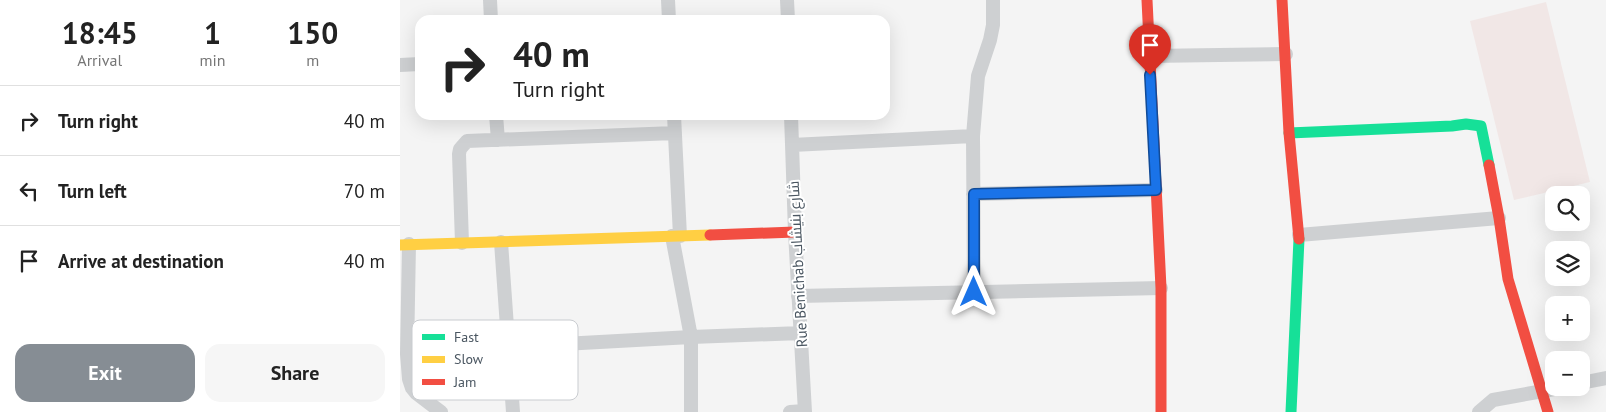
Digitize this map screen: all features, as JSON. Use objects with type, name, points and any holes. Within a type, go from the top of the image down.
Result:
[{"type":"street","points":[[490,0],[491,15]]},
{"type":"street","points":[[668,0],[669,15]]},
{"type":"street","points":[[787,0],[788,15]]},
{"type":"street","points":[[974,292],[974,136],[978,76],[990,40],[994,0]]},
{"type":"street","points":[[1147,0],[1161,288],[1161,412]]},
{"type":"street","points":[[1282,0],[1290,133],[1299,235],[1291,412]]},
{"type":"street","points":[[1149,56],[1286,54]]},
{"type":"street","points":[[400,65],[415,64]]},
{"type":"street","points":[[496,120],[498,140]]},
{"type":"street","points":[[674,120],[676,236],[691,337],[691,412]]},
{"type":"street","name":"Rue Benichab شارع بنيشاب","points":[[791,120],[798,296],[805,412]]},
{"type":"street","points":[[1290,133],[1466,124],[1481,126],[1499,218],[1508,279],[1548,412]]},
{"type":"street","points":[[462,243],[460,149],[467,141],[675,133]]},
{"type":"street","points":[[792,145],[974,136]]},
{"type":"street","points":[[974,194],[1156,190]]},
{"type":"street","points":[[1299,235],[1499,218]]},
{"type":"street","points":[[412,388],[404,354],[405,245],[795,232]]},
{"type":"street","points":[[501,242],[506,320]]},
{"type":"street","points":[[798,296],[1161,288]]},
{"type":"street","points":[[578,343],[800,333]]},
{"type":"street","points":[[1590,381],[1606,378]]},
{"type":"street","points":[[1479,412],[1494,400],[1545,391]]},
{"type":"street","points":[[425,400],[441,412]]},
{"type":"street","points":[[790,412],[805,412]]},
{"type":"shaded area","points":[[1546,2],[1590,182],[1573,186],[1545,186],[1545,193],[1514,200],[1470,21]]},
{"type":"traffic: fast","points":[[1289,133],[1466,124],[1481,126],[1489,165]]},
{"type":"traffic: fast","points":[[1291,412],[1299,239]]},
{"type":"traffic: slow","points":[[400,245],[710,235]]},
{"type":"traffic: jam","points":[[1147,0],[1161,288],[1161,412]]},
{"type":"traffic: jam","points":[[1282,0],[1289,133],[1299,239]]},
{"type":"traffic: jam","points":[[1489,165],[1508,279],[1548,412]]},
{"type":"traffic: jam","points":[[710,235],[795,232]]},
{"type":"route","points":[[974,292],[974,194],[1156,190],[1150,75]]}]
